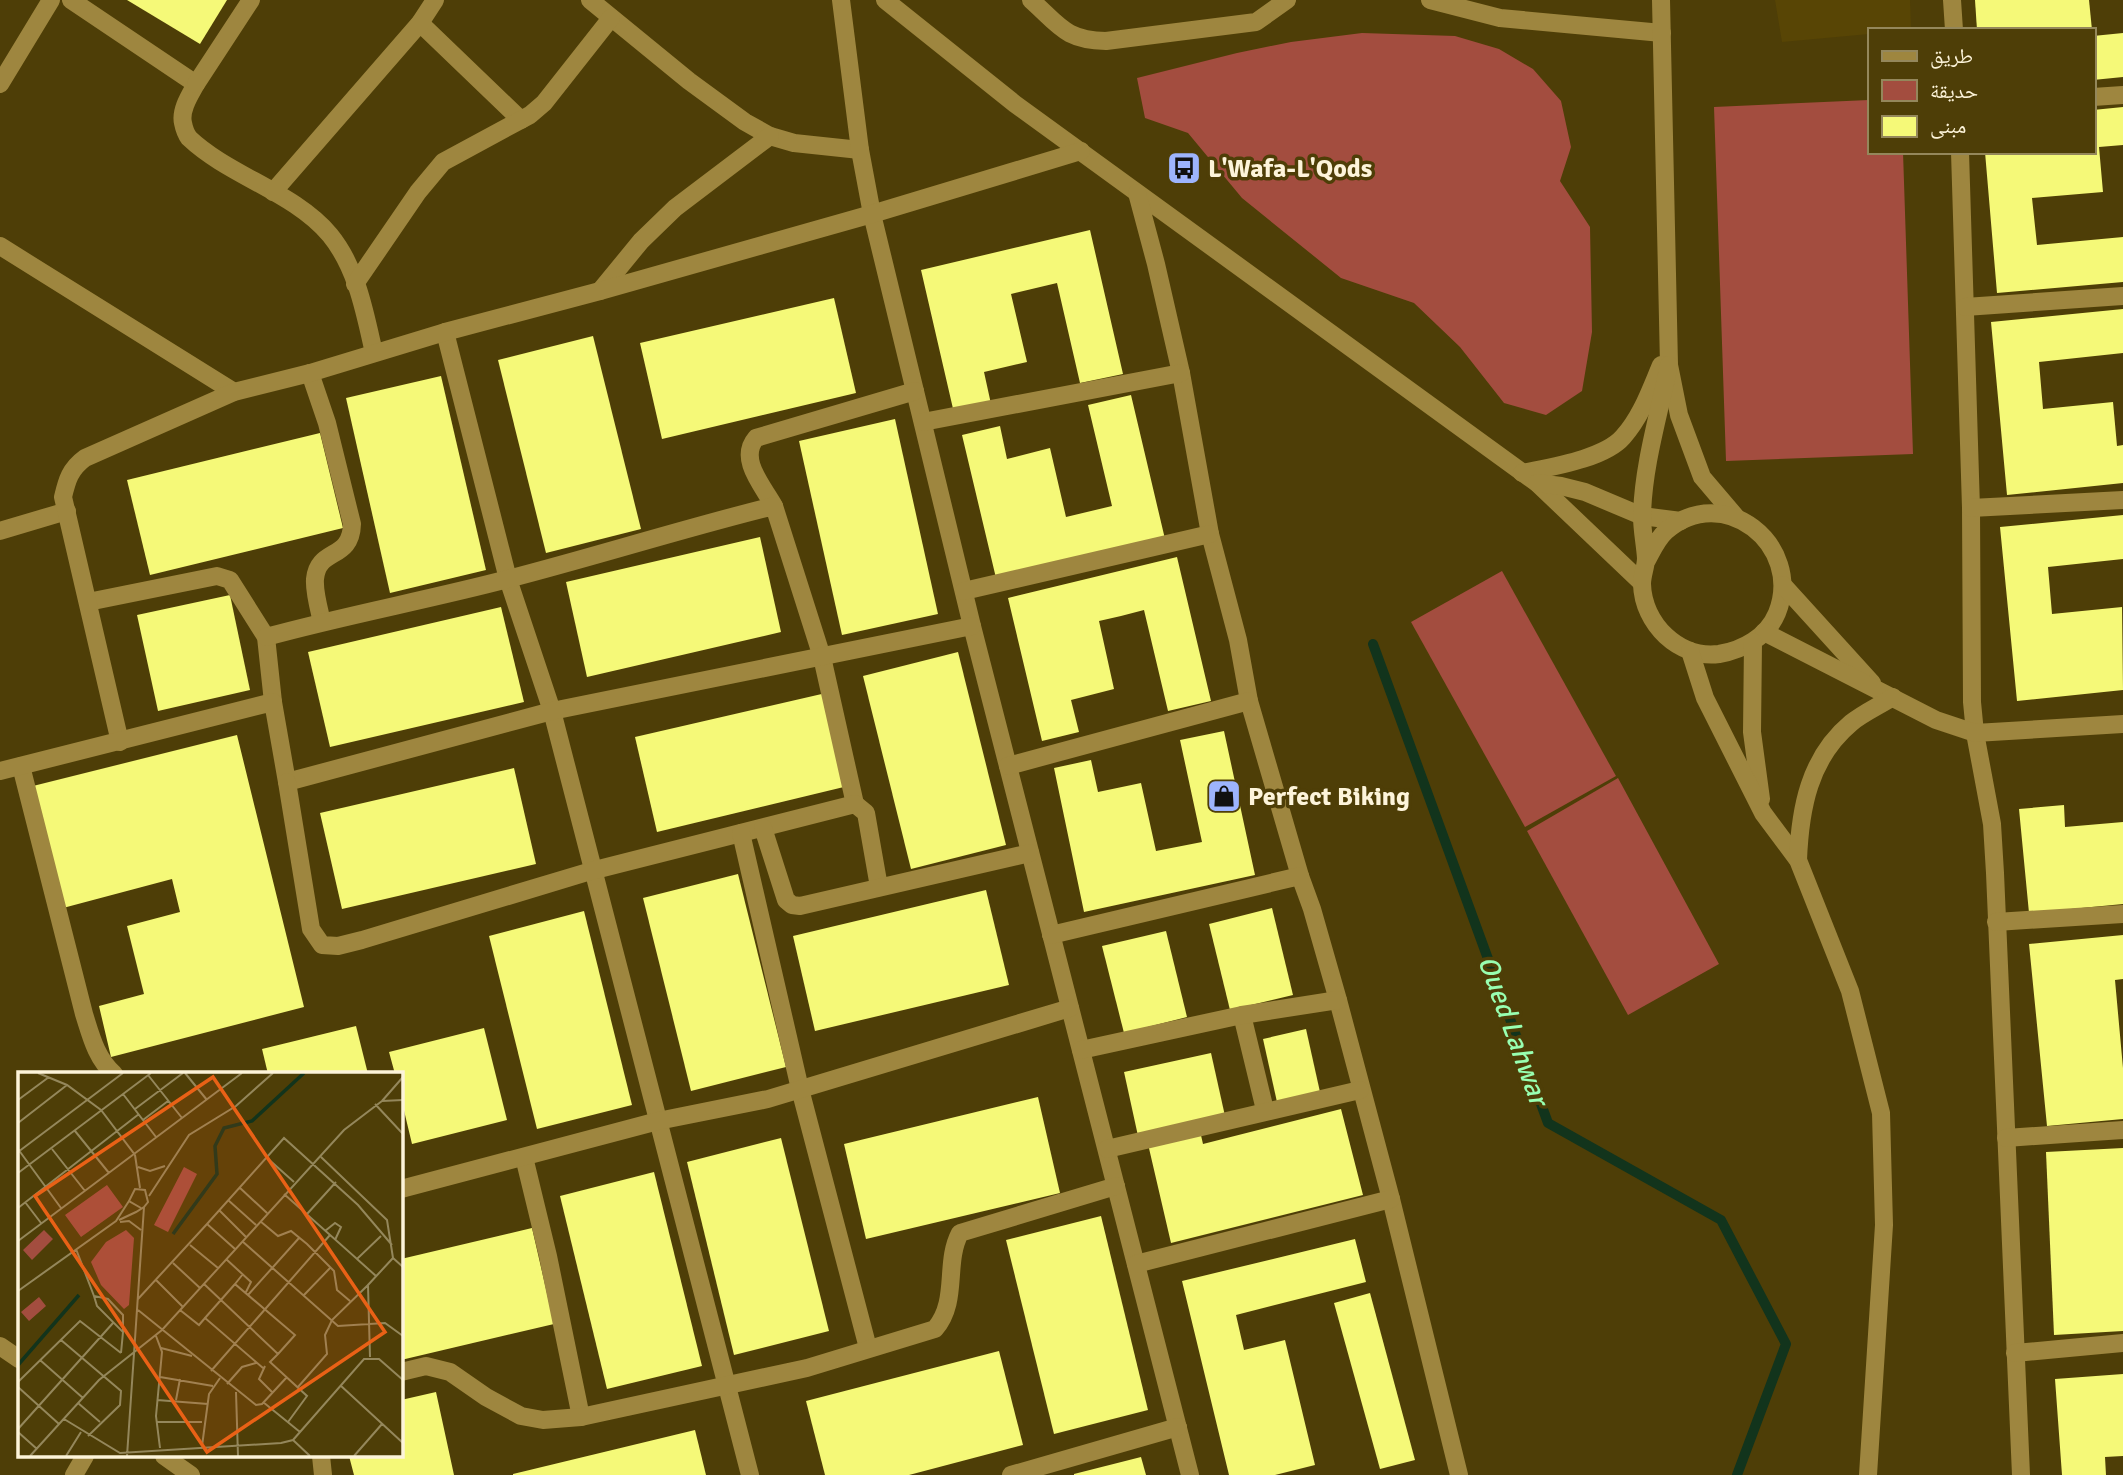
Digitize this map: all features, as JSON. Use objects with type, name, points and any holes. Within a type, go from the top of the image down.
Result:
[{"type":"street","points":[[0,84],[51,0]]},
{"type":"street","points":[[71,0],[196,84]]},
{"type":"street","points":[[251,0],[196,84],[186,104],[182,120],[187,136],[273,192],[327,232],[342,252],[362,301],[374,354]]},
{"type":"street","points":[[273,192],[420,23],[435,0]]},
{"type":"street","points":[[590,0],[689,81],[745,122],[770,136],[794,143],[860,150]]},
{"type":"street","points":[[841,0],[860,150],[872,214],[972,626],[1190,1475]]},
{"type":"street","points":[[885,0],[1015,104],[1529,478],[1642,583]]},
{"type":"street","points":[[1031,0],[1070,36],[1082,40],[1106,41],[1256,22],[1287,0]]},
{"type":"street","points":[[1430,0],[1500,18],[1662,33]]},
{"type":"street","points":[[1661,0],[1669,365],[1679,415],[1702,477],[1736,517]]},
{"type":"street","points":[[1952,0],[1954,28]]},
{"type":"street","points":[[355,284],[418,192],[443,162],[521,120],[544,103],[611,18]]},
{"type":"street","points":[[420,23],[521,120]]},
{"type":"street","points":[[2095,97],[2123,95]]},
{"type":"street","points":[[600,291],[641,241],[675,208],[770,136]]},
{"type":"street","points":[[120,742],[63,497],[74,466],[85,458],[234,392],[310,373],[445,332],[872,214],[1080,151]]},
{"type":"street","points":[[1960,154],[1972,682],[1975,733],[1992,824],[2021,1475]]},
{"type":"street","points":[[1136,193],[1156,264],[1181,373],[1210,534],[1237,640],[1249,701],[1338,1000],[1391,1199],[1458,1475]]},
{"type":"street","points":[[0,246],[234,392]]},
{"type":"street","points":[[1965,307],[2123,296]]},
{"type":"street","points":[[445,332],[508,579],[552,711],[591,871],[659,1121],[750,1475]]},
{"type":"street","points":[[1529,478],[1590,457],[1621,440],[1640,414],[1669,346]]},
{"type":"street","points":[[1646,562],[1642,516],[1646,476],[1669,365]]},
{"type":"street","points":[[310,373],[327,423],[352,524],[352,536],[346,548],[326,558],[317,569],[314,581],[322,622]]},
{"type":"street","points":[[923,422],[1181,373]]},
{"type":"street","points":[[879,887],[866,813],[855,804],[822,657],[774,506],[749,461],[749,447],[756,438],[915,391]]},
{"type":"street","points":[[1529,478],[1585,492],[1642,516],[1681,521]]},
{"type":"street","points":[[1970,508],[2123,500]]},
{"type":"street","points":[[266,637],[508,579],[664,534],[774,506]]},
{"type":"street","points":[[0,531],[67,511]]},
{"type":"street","points":[[1718,513],[1736,517],[1755,528],[1770,544],[1780,564],[1783,585],[1781,603],[1774,619],[1758,637],[1733,652],[1711,655],[1690,651],[1670,641],[1655,625],[1645,605],[1642,583],[1646,562],[1654,545],[1666,531],[1681,521],[1718,513]]},
{"type":"street","points":[[964,591],[1210,534]]},
{"type":"street","points":[[88,602],[221,576],[233,583],[266,637],[272,702],[311,929],[322,945],[338,946],[591,871],[855,804]]},
{"type":"street","points":[[1783,585],[1887,695]]},
{"type":"street","points":[[287,782],[552,711],[972,626]]},
{"type":"street","points":[[1758,637],[1936,720],[1975,733],[2123,724]]},
{"type":"street","points":[[1758,637],[1752,732],[1763,813]]},
{"type":"street","points":[[1690,651],[1706,698],[1763,813],[1798,860],[1850,991],[1881,1113],[1884,1225],[1868,1475]]},
{"type":"street","points":[[1798,860],[1799,827],[1809,788],[1824,751],[1852,722],[1887,695]]},
{"type":"street","points":[[1008,766],[1249,701]]},
{"type":"street","points":[[0,771],[272,702]]},
{"type":"street","points":[[21,766],[83,1014],[101,1061],[112,1072]]},
{"type":"street","points":[[763,828],[782,892],[790,904],[800,906],[1030,853]]},
{"type":"street","points":[[741,833],[800,1088],[867,1348]]},
{"type":"street","points":[[1051,935],[1300,876]]},
{"type":"street","points":[[1996,922],[2123,914]]},
{"type":"street","points":[[1081,1051],[1242,1016],[1338,1000]]},
{"type":"street","points":[[402,1189],[659,1121],[768,1099],[1070,1008]]},
{"type":"street","points":[[1242,1016],[1265,1110]]},
{"type":"street","points":[[1107,1149],[1360,1090]]},
{"type":"street","points":[[2006,1138],[2123,1130]]},
{"type":"street","points":[[524,1157],[548,1256],[580,1418]]},
{"type":"street","points":[[402,1371],[426,1366],[443,1370],[522,1416],[543,1420],[580,1418],[815,1366],[935,1329],[949,1306],[955,1242],[960,1233],[1116,1186]]},
{"type":"street","points":[[1136,1264],[1391,1199]]},
{"type":"street","points":[[2015,1353],[2123,1343]]},
{"type":"street","points":[[0,1346],[18,1358]]},
{"type":"street","points":[[1011,1475],[1178,1427]]},
{"type":"street","points":[[74,1475],[84,1458]]},
{"type":"street","points":[[167,1458],[191,1475]]},
{"type":"shaded area","points":[[1775,0],[1910,0],[1911,28],[1868,28],[1868,34],[1782,42]]},
{"type":"green space","points":[[1362,33],[1455,36],[1499,49],[1533,69],[1561,101],[1571,147],[1560,181],[1590,227],[1592,332],[1582,391],[1546,415],[1504,403],[1460,347],[1414,303],[1341,278],[1242,198],[1188,133],[1145,118],[1137,78],[1291,42]]},
{"type":"green space","points":[[1868,100],[1868,154],[1903,154],[1913,454],[1726,461],[1714,107]]},
{"type":"green space","points":[[1502,571],[1616,776],[1525,827],[1411,622]]},
{"type":"green space","points":[[1618,778],[1719,964],[1628,1015],[1527,831]]},
{"type":"building","points":[[127,0],[227,0],[200,44]]},
{"type":"building","points":[[1975,0],[2089,0],[2092,28],[1977,28]]},
{"type":"building","points":[[2123,33],[2123,77],[2095,80],[2095,36]]},
{"type":"building","points":[[2123,107],[2123,145],[2099,147],[2103,192],[2032,198],[2037,245],[2123,237],[2123,282],[1997,293],[1985,154],[2095,154],[2095,110]]},
{"type":"building","points":[[1090,230],[1123,374],[1080,383],[1057,283],[1011,294],[1027,362],[984,372],[991,404],[954,413],[921,270]]},
{"type":"building","points":[[834,298],[856,393],[662,439],[640,343]]},
{"type":"building","points":[[2123,309],[2123,353],[2039,362],[2043,409],[2113,402],[2117,446],[2123,445],[2123,483],[2007,495],[1991,322]]},
{"type":"building","points":[[593,336],[641,529],[546,553],[498,360]]},
{"type":"building","points":[[441,376],[486,570],[390,593],[346,398]]},
{"type":"building","points":[[1131,395],[1165,539],[996,578],[962,435],[1000,426],[1007,459],[1050,448],[1066,517],[1112,506],[1088,405]]},
{"type":"building","points":[[895,419],[938,614],[842,635],[799,441]]},
{"type":"building","points":[[320,433],[343,528],[150,575],[127,480]]},
{"type":"building","points":[[2123,515],[2123,559],[2048,567],[2052,614],[2122,607],[2123,690],[2017,701],[2000,527]]},
{"type":"building","points":[[760,537],[781,632],[587,677],[566,582]]},
{"type":"building","points":[[1177,557],[1211,701],[1168,711],[1144,610],[1099,621],[1114,689],[1071,700],[1079,732],[1042,741],[1008,598]]},
{"type":"building","points":[[230,595],[250,690],[158,711],[137,615]]},
{"type":"building","points":[[501,607],[524,702],[330,747],[308,652]]},
{"type":"building","points":[[958,652],[1006,845],[911,869],[863,676]]},
{"type":"building","points":[[826,693],[848,786],[657,832],[635,737]]},
{"type":"building","points":[[1224,731],[1255,875],[1084,912],[1054,768],[1091,760],[1098,792],[1141,783],[1156,851],[1202,842],[1180,740]]},
{"type":"building","points":[[237,735],[304,1007],[111,1057],[99,1006],[144,994],[127,926],[180,912],[172,879],[63,908],[33,786]]},
{"type":"building","points":[[514,768],[536,864],[342,909],[320,813]]},
{"type":"building","points":[[2064,805],[2065,827],[2123,822],[2123,904],[2029,913],[2019,809]]},
{"type":"building","points":[[738,874],[786,1067],[691,1091],[643,898]]},
{"type":"building","points":[[986,890],[1009,985],[815,1031],[793,936]]},
{"type":"building","points":[[1272,908],[1293,995],[1230,1010],[1209,924]]},
{"type":"building","points":[[584,911],[632,1105],[537,1129],[489,936]]},
{"type":"building","points":[[1166,931],[1187,1017],[1124,1033],[1102,946]]},
{"type":"building","points":[[2123,935],[2123,979],[2115,980],[2123,1068],[2123,1119],[2047,1126],[2029,944]]},
{"type":"building","points":[[356,1026],[368,1072],[268,1072],[262,1049]]},
{"type":"building","points":[[484,1028],[507,1120],[412,1144],[402,1102],[402,1072],[394,1072],[389,1052]]},
{"type":"building","points":[[1306,1029],[1320,1092],[1277,1102],[1263,1039]]},
{"type":"building","points":[[1211,1053],[1225,1116],[1138,1136],[1124,1072]]},
{"type":"building","points":[[1038,1097],[1060,1193],[866,1239],[844,1144]]},
{"type":"building","points":[[1341,1109],[1363,1195],[1171,1243],[1148,1144],[1200,1131],[1203,1144]]},
{"type":"building","points":[[781,1138],[829,1331],[734,1355],[687,1162]]},
{"type":"building","points":[[2123,1148],[2123,1331],[2054,1335],[2046,1152]]},
{"type":"building","points":[[654,1172],[702,1366],[607,1389],[560,1196]]},
{"type":"building","points":[[1101,1216],[1148,1410],[1054,1434],[1006,1240]]},
{"type":"building","points":[[532,1228],[554,1324],[402,1360],[402,1259]]},
{"type":"building","points":[[1355,1239],[1366,1282],[1236,1315],[1244,1350],[1285,1340],[1315,1465],[1275,1475],[1229,1475],[1182,1281]]},
{"type":"building","points":[[1370,1293],[1415,1460],[1380,1469],[1334,1303]]},
{"type":"building","points":[[999,1351],[1023,1445],[909,1475],[825,1475],[806,1401]]},
{"type":"building","points":[[2123,1374],[2123,1456],[2105,1457],[2106,1475],[2062,1475],[2055,1379]]},
{"type":"building","points":[[436,1392],[454,1475],[354,1475],[350,1458],[402,1458],[402,1400]]},
{"type":"building","points":[[695,1430],[706,1475],[513,1475],[513,1474]]},
{"type":"building","points":[[1141,1457],[1146,1475],[1074,1475],[1074,1474]]},
{"type":"waterway","name":"Oued Lahwar","points":[[1373,644],[1548,1123],[1721,1220],[1786,1344],[1737,1475]]},
{"type":"place","name":"L'Wafa-L'Qods","points":[[1184,168]]},
{"type":"place","name":"Perfect Biking","points":[[1224,796]]}]
